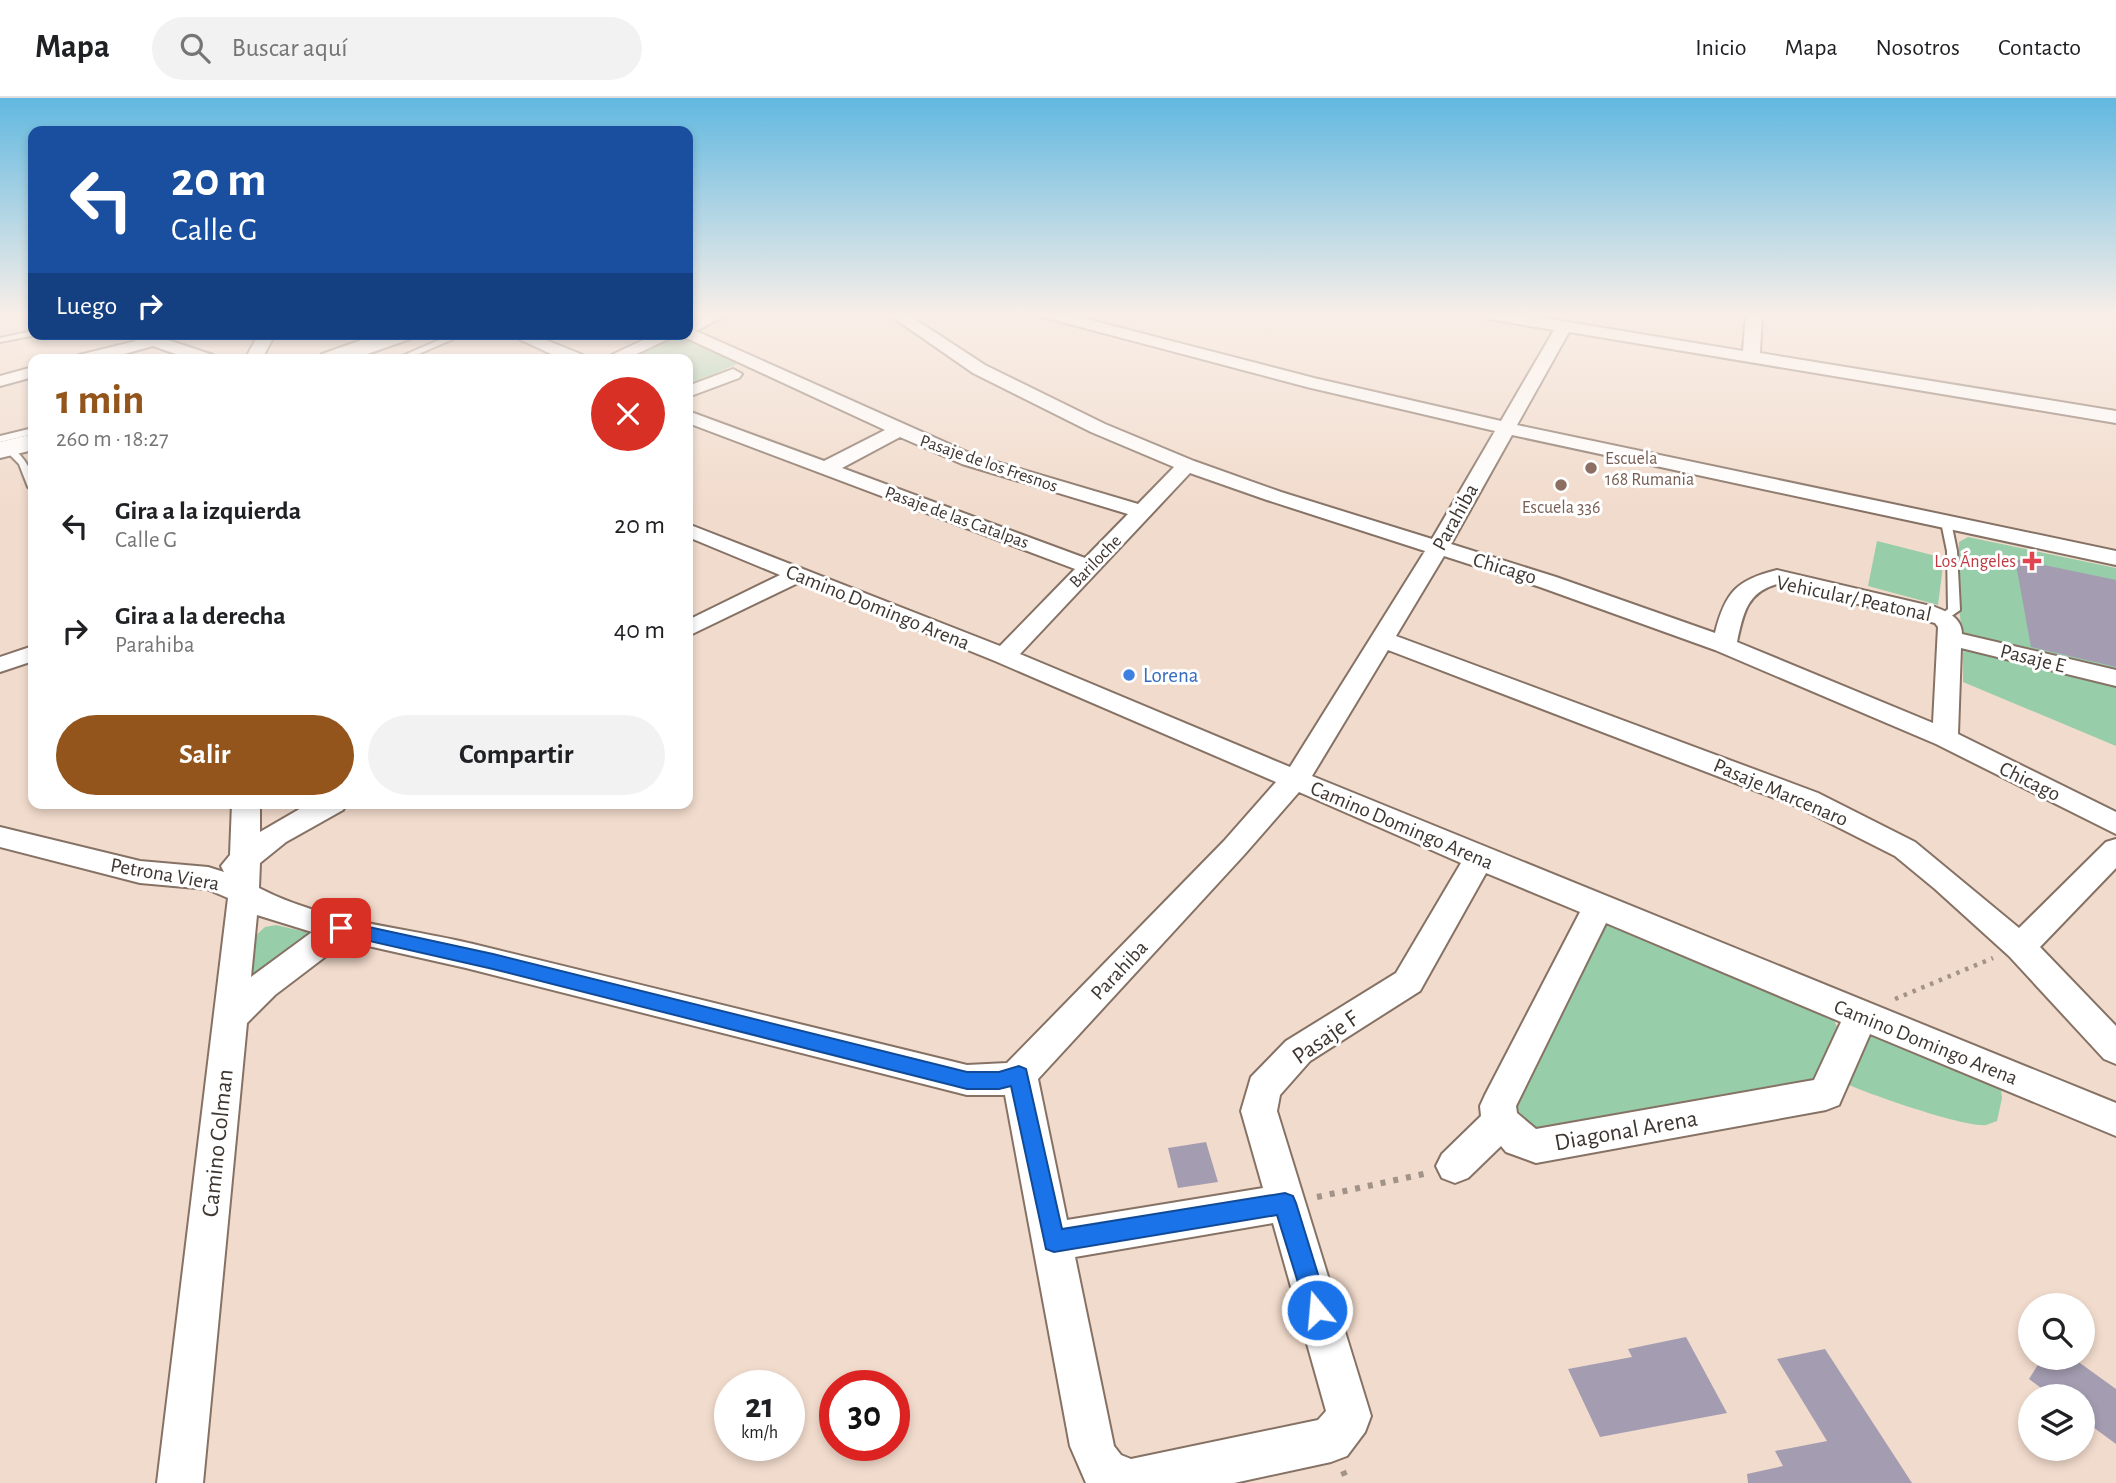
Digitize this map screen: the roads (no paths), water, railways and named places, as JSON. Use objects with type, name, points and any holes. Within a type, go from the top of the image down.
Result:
[{"type":"street","points":[[693,390],[721,379]]},
{"type":"street","name":"Pasaje de los Fresnos","points":[[789,379],[969,460],[1142,512]]},
{"type":"street","name":"Chicago","points":[[996,379],[1098,428],[1187,465],[1359,525],[1594,597],[1724,645],[1945,738],[2116,824]]},
{"type":"street","points":[[1301,379],[1505,428],[2116,558]]},
{"type":"street","name":"Parahiba","points":[[1019,1075],[1295,780],[1438,548],[1505,428],[1529,379]]},
{"type":"street","points":[[1875,379],[2116,417]]},
{"type":"street","name":"Pasaje de las Catalpas","points":[[693,419],[920,502],[1089,568]]},
{"type":"street","points":[[824,469],[899,430]]},
{"type":"street","name":"Bariloche","points":[[1004,656],[1187,465]]},
{"type":"street","name":"Camino Domingo Arena","points":[[693,532],[1004,656],[1598,908],[2116,1120]]},
{"type":"street","points":[[693,627],[797,575]]},
{"type":"street","name":"Vehicular/ Peatonal","points":[[1724,645],[1735,600],[1759,581],[1777,577],[1927,612],[1946,628]]},
{"type":"street","points":[[1945,738],[1946,628]]},
{"type":"street","name":"Pasaje E","points":[[1946,628],[2116,678]]},
{"type":"street","name":"Pasaje Marcenaro","points":[[1381,639],[1808,800],[1905,849],[1946,881],[2020,947],[2116,1049]]},
{"type":"street","points":[[0,665],[28,655]]},
{"type":"street","name":"Camino Colman","points":[[180,1483],[244,877],[246,809]]},
{"type":"street","points":[[244,877],[276,835],[322,809]]},
{"type":"street","name":"Petrona Viera","points":[[0,837],[140,872],[208,878],[244,877],[275,910],[967,1080],[999,1081],[1019,1075]]},
{"type":"street","points":[[2020,947],[2116,850]]},
{"type":"street","name":"Pasaje F","points":[[1109,1480],[1131,1482],[1331,1440],[1349,1416],[1259,1111],[1264,1088],[1298,1051],[1408,982],[1479,858]]},
{"type":"street","points":[[1455,1166],[1485,1138],[1499,1120],[1499,1106],[1598,908]]},
{"type":"street","points":[[230,1018],[263,986],[341,928]]},
{"type":"street","name":"Diagonal Arena","points":[[1499,1120],[1519,1140],[1536,1146],[1826,1094],[1861,1015]]},
{"type":"street","points":[[1019,1075],[1054,1241],[1092,1446],[1097,1464],[1109,1480]]},
{"type":"street","points":[[1054,1241],[1285,1203]]},
{"type":"lane","points":[[28,434],[8,444],[23,463],[28,474]]},
{"type":"lane","points":[[1946,522],[1952,551],[1954,610],[1946,628]]},
{"type":"place","name":"Escuela 168 Rumania","points":[[1591,468]]},
{"type":"place","name":"Escuela 336","points":[[1561,485]]},
{"type":"place","name":"Los Ángeles","points":[[2032,561]]},
{"type":"place","name":"Lorena","points":[[1129,675]]}]
